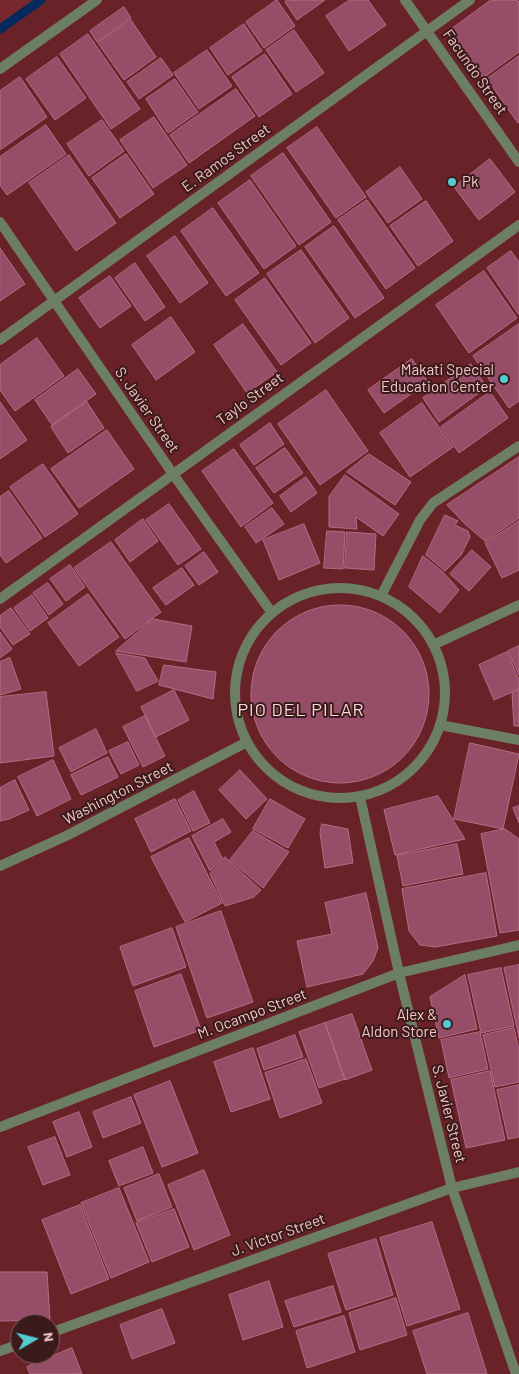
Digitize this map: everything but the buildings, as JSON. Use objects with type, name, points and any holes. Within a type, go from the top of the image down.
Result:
[{"type":"street","points":[[0,69],[97,0]]},
{"type":"street","name":"Facundo Street","points":[[405,0],[519,162]]},
{"type":"street","name":"E. Ramos Street","points":[[0,340],[470,0]]},
{"type":"street","name":"S. Javier Street","points":[[0,222],[173,474],[272,613]]},
{"type":"street","name":"Taylo Street","points":[[0,600],[519,225]]},
{"type":"street","points":[[380,596],[420,520],[433,503],[519,446]]},
{"type":"street","points":[[353,588],[380,596],[402,608],[420,624],[433,645],[443,671],[444,680],[445,698],[440,725],[424,758],[395,783],[360,797],[333,799],[307,794],[283,782],[262,764],[247,742],[237,716],[235,687],[240,659],[253,634],[272,613],[296,597],[324,589],[353,588]]},
{"type":"street","points":[[433,645],[519,605]]},
{"type":"street","points":[[440,725],[519,740]]},
{"type":"street","name":"Washington Street","points":[[0,866],[68,835],[247,742]]},
{"type":"street","name":"S. Javier Street","points":[[360,797],[399,973],[452,1188],[516,1374]]},
{"type":"street","name":"M. Ocampo Street","points":[[0,1127],[399,973],[519,945]]},
{"type":"street","name":"J. Victor Street","points":[[60,1329],[452,1188],[519,1172]]},
{"type":"shaded area","points":[[0,0],[39,0],[0,27]]},
{"type":"waterway","points":[[0,29],[41,0]]},
{"type":"place","name":"Pk","points":[[452,182]]},
{"type":"place","name":"Makati Special Education Center","points":[[504,379]]},
{"type":"place","name":"Alex & Aldon Store","points":[[447,1024]]},
{"type":"district","name":"PIO DEL PILAR","points":[[301,710]]}]
